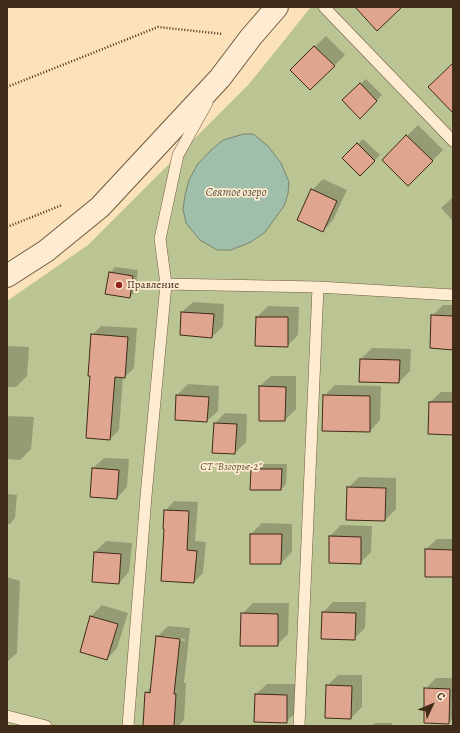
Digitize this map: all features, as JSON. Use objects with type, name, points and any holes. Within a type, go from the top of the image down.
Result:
[{"type":"street","points":[[7,276],[46,251],[100,207],[220,78],[251,37],[277,7]]},
{"type":"lane","points":[[324,7],[453,141]]},
{"type":"lane","points":[[128,726],[146,496],[166,284],[160,239],[178,155],[220,78]]},
{"type":"lane","points":[[166,284],[318,287],[453,295]]},
{"type":"lane","points":[[299,726],[318,287]]},
{"type":"lane","points":[[7,716],[46,726]]},
{"type":"path","points":[[7,87],[158,26],[251,37]]},
{"type":"green space","name":"СТ \"Взгорье-2\"","points":[[311,7],[453,7],[453,726],[7,726],[7,301],[88,245],[249,84]]},
{"type":"water","name":"Святое озеро","points":[[244,134],[253,134],[268,146],[281,163],[289,182],[288,194],[284,206],[265,232],[251,242],[231,250],[217,250],[200,240],[186,223],[183,209],[185,195],[189,180],[197,165],[210,151],[223,140]]},
{"type":"building","points":[[355,7],[402,7],[377,31]]},
{"type":"building","points":[[314,46],[335,66],[310,90],[290,70]]},
{"type":"building","points":[[453,63],[453,113],[428,87]]},
{"type":"building","points":[[360,83],[377,101],[360,119],[342,100]]},
{"type":"building","points":[[406,135],[433,161],[408,186],[382,160]]},
{"type":"building","points":[[357,143],[375,161],[360,176],[342,158]]},
{"type":"building","points":[[311,189],[337,201],[323,232],[297,220]]},
{"type":"building","name":"Правление","points":[[109,272],[133,276],[130,298],[105,294]]},
{"type":"building","points":[[181,312],[214,314],[212,338],[180,335]]},
{"type":"building","points":[[431,315],[453,316],[453,350],[430,348]]},
{"type":"building","points":[[256,317],[288,317],[288,347],[255,346]]},
{"type":"building","points":[[91,334],[128,337],[125,378],[115,377],[110,440],[86,438]]},
{"type":"building","points":[[360,359],[400,360],[399,383],[359,382]]},
{"type":"building","points":[[259,386],[286,387],[285,421],[259,421]]},
{"type":"building","points":[[176,395],[209,397],[207,422],[175,420]]},
{"type":"building","points":[[323,395],[370,396],[370,432],[322,431]]},
{"type":"building","points":[[429,402],[453,402],[453,435],[428,434]]},
{"type":"building","points":[[214,423],[237,424],[235,454],[212,453]]},
{"type":"building","points":[[92,468],[119,470],[117,499],[90,497]]},
{"type":"building","points":[[251,469],[282,469],[281,490],[250,490]]},
{"type":"building","points":[[347,487],[386,488],[385,521],[346,520]]},
{"type":"building","points":[[164,510],[189,511],[187,550],[197,551],[194,583],[161,581]]},
{"type":"building","points":[[250,534],[282,534],[281,564],[250,564]]},
{"type":"building","points":[[329,536],[361,537],[361,564],[329,563]]},
{"type":"building","points":[[425,549],[453,550],[453,577],[425,577]]},
{"type":"building","points":[[94,552],[121,554],[119,584],[92,582]]},
{"type":"building","points":[[322,612],[356,613],[355,640],[321,639]]},
{"type":"building","points":[[241,613],[278,614],[278,646],[240,646]]},
{"type":"building","points":[[90,616],[118,624],[107,660],[80,652]]},
{"type":"building","points":[[156,636],[180,639],[174,694],[176,694],[174,726],[143,726],[145,692],[150,693]]},
{"type":"building","points":[[326,685],[352,686],[351,719],[325,718]]},
{"type":"building","points":[[424,688],[450,689],[449,724],[424,723]]},
{"type":"building","points":[[255,694],[287,695],[287,723],[254,722]]},
{"type":"place","name":"Правление","points":[[119,285]]}]
